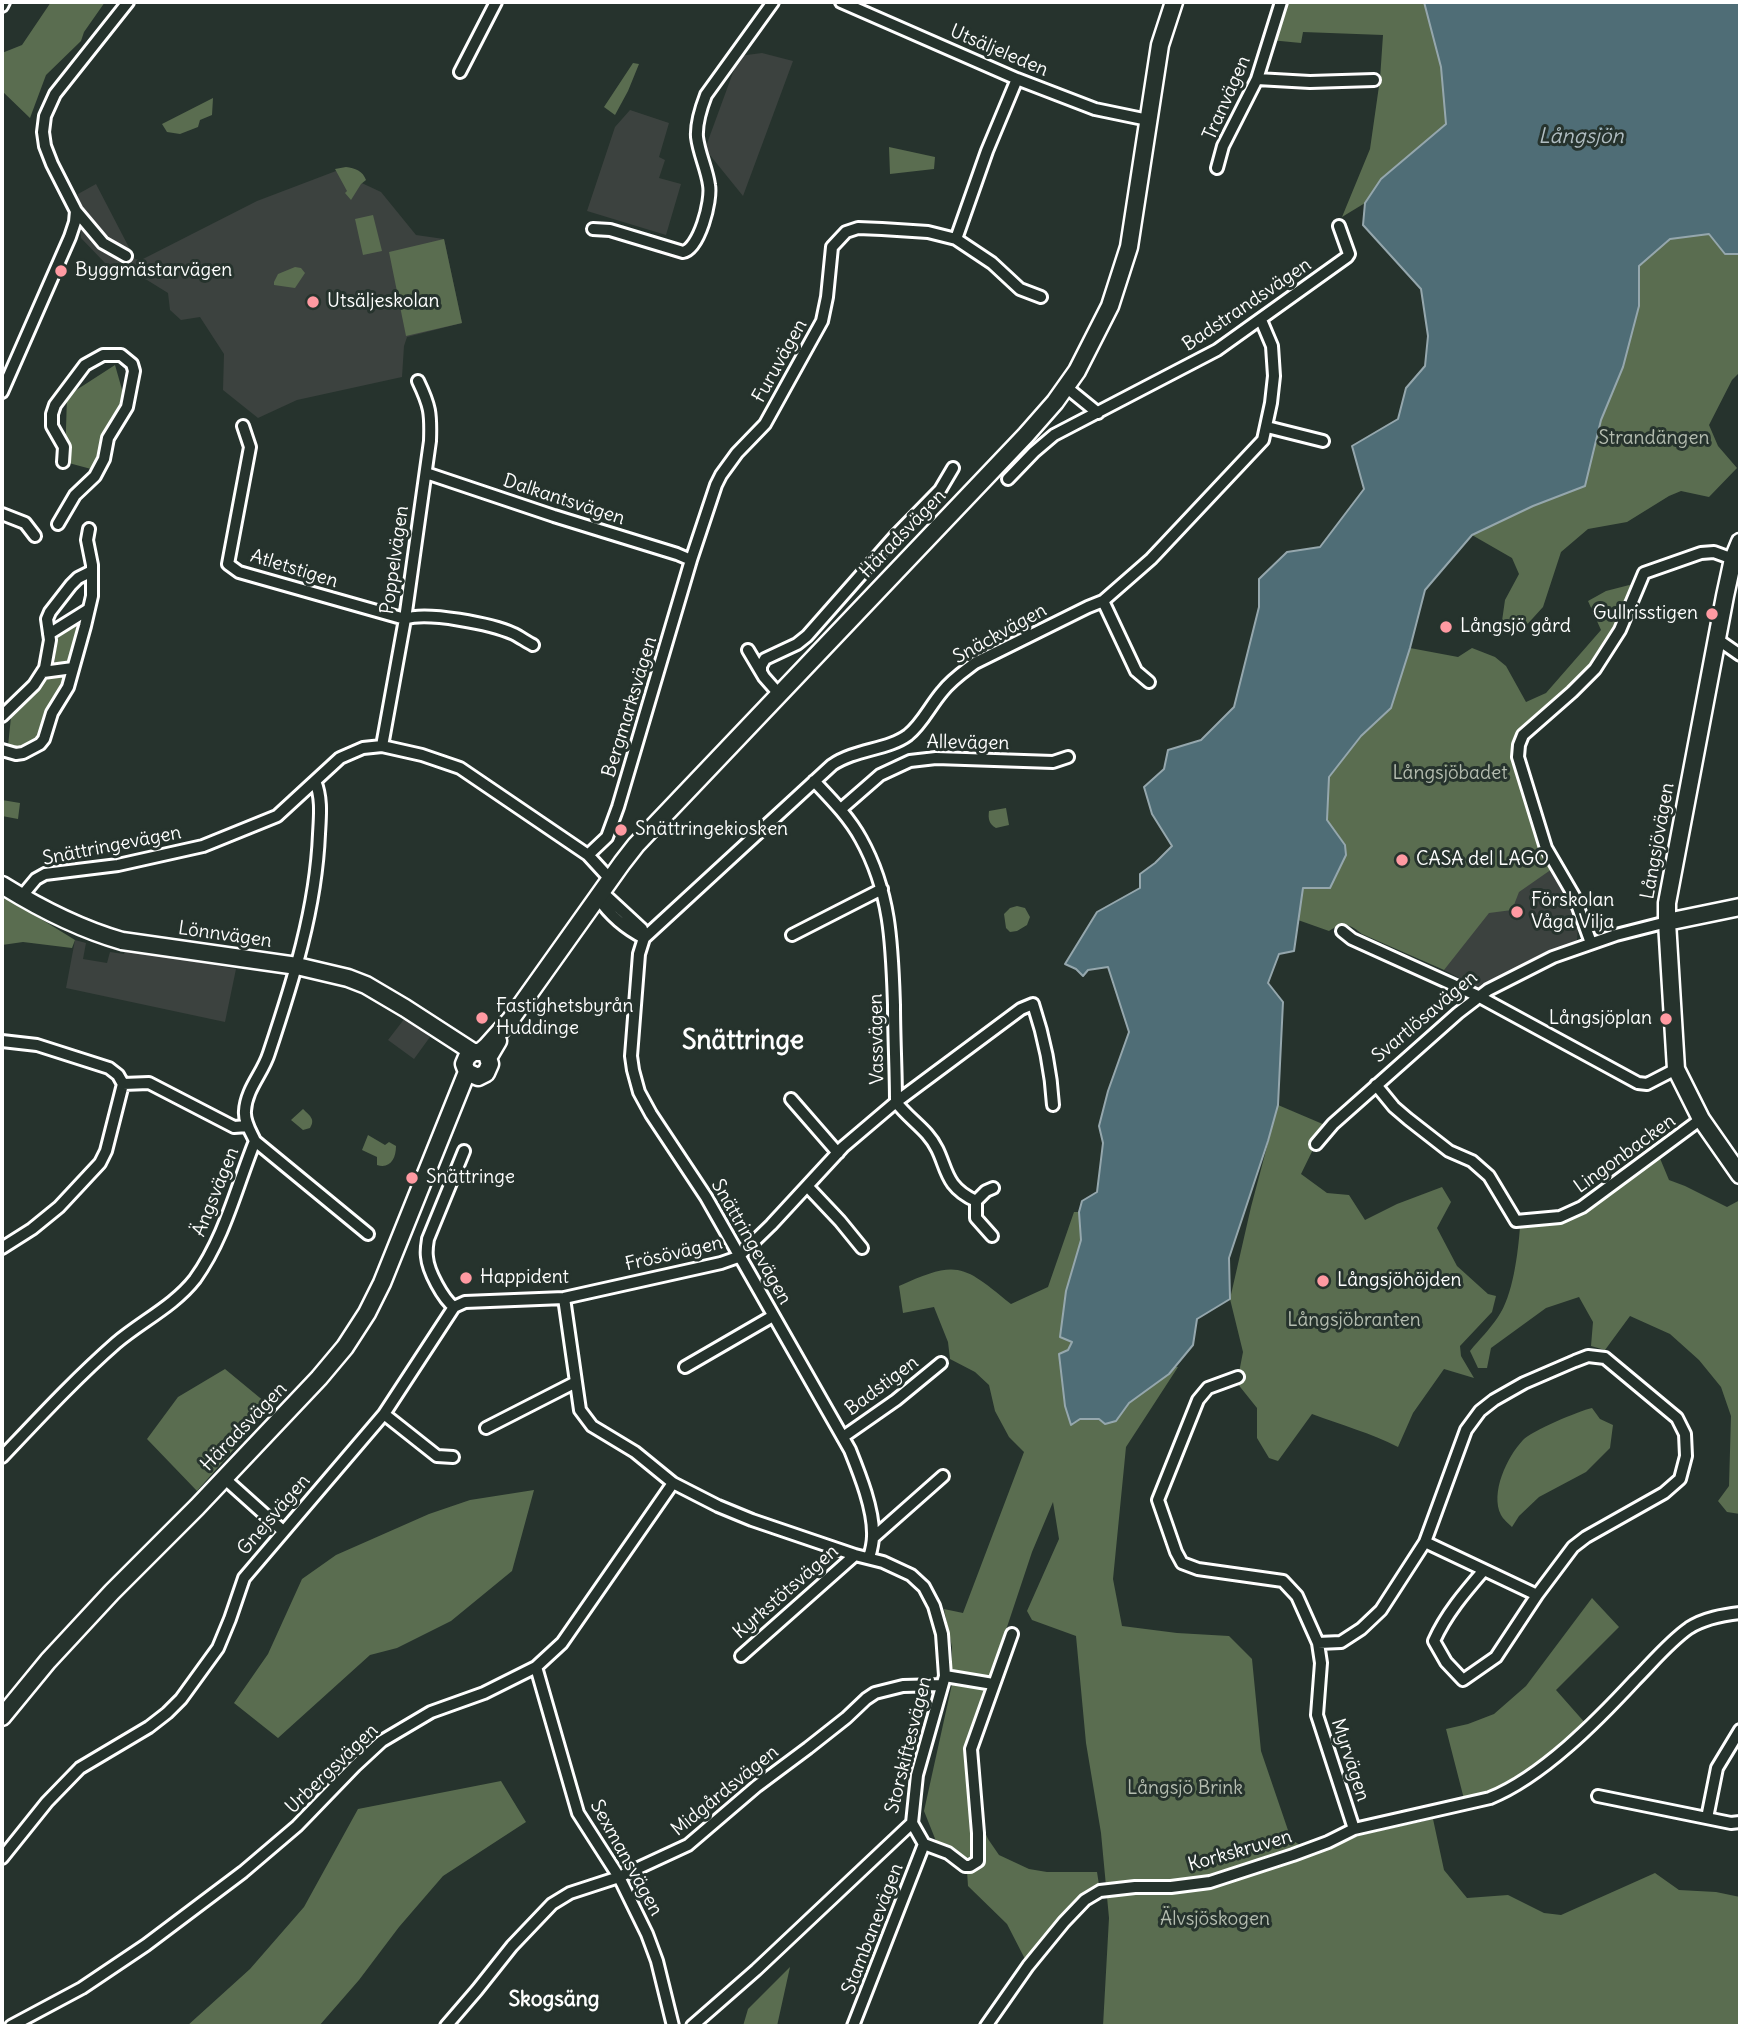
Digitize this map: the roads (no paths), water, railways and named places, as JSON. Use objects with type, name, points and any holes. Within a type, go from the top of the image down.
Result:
[{"type":"street","points":[[126,256],[103,243],[76,211],[45,146],[43,132],[45,116],[55,94],[128,2]]},
{"type":"street","points":[[460,72],[496,2]]},
{"type":"street","points":[[593,229],[610,230],[683,252],[693,247],[710,193],[697,137],[700,111],[706,95],[773,2]]},
{"type":"street","name":"Utsäljeleden","points":[[841,2],[1017,79],[1095,109],[1148,120]]},
{"type":"street","name":"Häradsvägen","points":[[2,1717],[48,1661],[319,1378],[345,1347],[382,1283],[474,1062],[511,1020],[636,845],[1026,435],[1077,371],[1111,306],[1131,238],[1160,45],[1174,2]]},
{"type":"street","name":"Tranvägen","points":[[1217,168],[1223,146],[1257,79],[1280,2]]},
{"type":"street","points":[[956,239],[987,151],[1017,79]]},
{"type":"street","points":[[1257,79],[1310,82],[1374,80]]},
{"type":"street","points":[[2,392],[69,237],[76,211]]},
{"type":"street","name":"Badstrandsvägen","points":[[1008,479],[1054,435],[1217,350],[1347,257],[1349,254],[1339,226]]},
{"type":"street","name":"Furuvägen","points":[[691,561],[721,475],[737,453],[765,424],[822,321],[832,247],[846,232],[858,228],[928,232],[956,239],[992,263],[1020,289],[1041,298]]},
{"type":"street","name":"Snäckvägen","points":[[644,938],[839,759],[910,734],[948,684],[975,663],[1103,601],[1152,559],[1262,440],[1271,403],[1274,358],[1270,337],[1261,320]]},
{"type":"street","points":[[58,524],[75,495],[95,476],[104,459],[108,438],[127,407],[134,371],[132,364],[121,355],[103,355],[85,365],[55,405],[52,426],[64,447],[63,462]]},
{"type":"street","name":"Poppelvägen","points":[[382,746],[405,619],[430,441],[431,413],[418,381]]},
{"type":"street","points":[[1066,387],[1098,413]]},
{"type":"street","name":"Atletstigen","points":[[243,426],[250,447],[228,564],[239,572],[405,619]]},
{"type":"street","points":[[1267,427],[1323,441]]},
{"type":"street","name":"Häradsvägen","points":[[761,670],[765,659],[797,644],[807,636],[943,486],[953,468]]},
{"type":"street","name":"Dalkantsvägen","points":[[426,473],[677,554],[691,561]]},
{"type":"street","points":[[2,514],[26,523],[35,536]]},
{"type":"street","points":[[2,750],[23,753],[44,739],[52,712],[68,687],[92,596],[89,529]]},
{"type":"street","name":"Långsjövägen","points":[[1740,542],[1733,559],[1667,903],[1676,1069],[1701,1119],[1740,1175]]},
{"type":"street","points":[[1591,943],[1574,896],[1546,848],[1518,757],[1523,734],[1595,669],[1619,629],[1644,573],[1701,553],[1714,552],[1733,559]]},
{"type":"street","name":"Bergmarksvägen","points":[[588,855],[607,837],[618,807],[691,561]]},
{"type":"street","points":[[2,716],[34,685],[43,672],[49,654],[47,619],[50,612],[78,578],[92,571]]},
{"type":"street","points":[[1103,601],[1136,671],[1149,682]]},
{"type":"street","points":[[49,634],[89,609]]},
{"type":"street","points":[[405,619],[414,616],[463,621],[513,634],[533,645]]},
{"type":"street","points":[[1717,639],[1740,655]]},
{"type":"street","points":[[748,650],[779,694]]},
{"type":"street","points":[[43,672],[73,668]]},
{"type":"street","name":"Snättringevägen","points":[[21,897],[36,879],[45,874],[118,865],[203,846],[277,816],[340,758],[363,748],[382,746],[422,755],[460,768],[588,855],[603,890],[642,929],[644,938],[639,954],[632,1044],[636,1083],[651,1114],[706,1197],[843,1437],[861,1481],[871,1519],[874,1537],[869,1558]]},
{"type":"street","name":"Allevägen","points":[[841,809],[880,775],[910,761],[936,758],[1053,762],[1068,757]]},
{"type":"street","name":"Ängsvägen","points":[[2,1457],[98,1360],[130,1331],[168,1306],[194,1280],[220,1238],[255,1141],[244,1114],[248,1096],[269,1056],[297,965],[311,903],[320,813],[320,798],[315,781]]},
{"type":"street","name":"Vassvägen","points":[[814,781],[841,809],[860,837],[882,888],[892,947],[896,1102],[928,1135],[957,1189],[975,1201],[976,1218],[992,1236]]},
{"type":"street","name":"Lönnvägen","points":[[2,885],[95,933],[122,941],[297,965],[366,985],[405,1007],[440,1032],[474,1062]]},
{"type":"street","points":[[792,935],[882,888]]},
{"type":"street","name":"Svartlösavägen","points":[[1315,1144],[1333,1124],[1478,996],[1553,957],[1591,943],[1667,922],[1740,907]]},
{"type":"street","points":[[1342,931],[1352,939],[1478,996],[1638,1083],[1647,1084],[1676,1069]]},
{"type":"street","name":"Frösövägen","points":[[454,1307],[465,1301],[564,1298],[738,1257],[838,1153],[896,1102],[1021,1009],[1033,1004],[1045,1046],[1053,1105]]},
{"type":"street","points":[[2,1041],[37,1045],[109,1068],[118,1075],[123,1084],[106,1152],[100,1163],[59,1207],[2,1248]]},
{"type":"street","points":[[123,1084],[149,1083],[234,1127],[248,1126]]},
{"type":"street","name":"Lingonbacken","points":[[1376,1085],[1408,1119],[1449,1150],[1472,1161],[1489,1175],[1516,1221],[1560,1217],[1582,1208],[1701,1119]]},
{"type":"street","points":[[791,1099],[838,1153]]},
{"type":"street","points":[[419,1157],[441,1140]]},
{"type":"street","points":[[255,1141],[368,1234]]},
{"type":"street","points":[[454,1307],[442,1294],[427,1260],[426,1251],[428,1239],[464,1151]]},
{"type":"street","points":[[409,1184],[415,1203]]},
{"type":"street","points":[[807,1186],[862,1248]]},
{"type":"street","points":[[975,1201],[993,1188]]},
{"type":"street","points":[[486,1428],[576,1382],[564,1298]]},
{"type":"street","name":"Gnejsvägen","points":[[2,1858],[47,1802],[80,1768],[149,1727],[181,1699],[218,1648],[244,1578],[384,1414],[454,1307]]},
{"type":"street","points":[[685,1367],[773,1316]]},
{"type":"street","points":[[1318,1643],[1341,1642],[1381,1610],[1425,1542],[1466,1430],[1480,1410],[1493,1399],[1588,1356],[1605,1358],[1677,1418],[1685,1434],[1686,1456],[1680,1479],[1664,1493],[1573,1547],[1496,1657],[1463,1680],[1446,1662],[1434,1641],[1441,1624],[1484,1570]]},
{"type":"street","name":"Badstigen","points":[[843,1437],[941,1363]]},
{"type":"street","name":"Myrvägen","points":[[1238,1377],[1208,1388],[1198,1400],[1158,1500],[1182,1563],[1198,1569],[1283,1581],[1297,1596],[1318,1643],[1321,1663],[1317,1715],[1354,1829],[1490,1798],[1516,1786],[1582,1733],[1690,1627],[1716,1616],[1740,1613]]},
{"type":"street","name":"Storskiftesvägen","points":[[576,1382],[580,1410],[592,1426],[635,1452],[673,1483],[752,1520],[883,1562],[918,1580],[934,1606],[943,1634],[944,1680],[918,1775],[912,1823],[756,1970],[692,2026]]},
{"type":"street","points":[[384,1414],[437,1456],[453,1457]]},
{"type":"street","points":[[874,1537],[943,1476]]},
{"type":"street","points":[[224,1478],[283,1531]]},
{"type":"street","name":"Urbergsvägen","points":[[11,2026],[82,1988],[146,1945],[243,1872],[298,1826],[382,1741],[431,1713],[495,1688],[536,1667],[562,1643],[673,1483]]},
{"type":"street","points":[[1425,1542],[1537,1595]]},
{"type":"street","name":"Kyrkstötsvägen","points":[[741,1656],[855,1555]]},
{"type":"street","points":[[912,1823],[925,1844],[948,1853],[965,1866],[978,1861],[971,1749],[1012,1634]]},
{"type":"street","name":"Sexmansvägen","points":[[536,1667],[578,1813],[620,1877],[648,1934],[673,2026]]},
{"type":"street","name":"Midgårdsvägen","points":[[446,2026],[512,1946],[552,1904],[570,1893],[620,1877],[659,1860],[699,1838],[757,1786],[875,1693],[944,1680],[993,1684]]},
{"type":"street","points":[[1707,1818],[1717,1768],[1740,1730]]},
{"type":"street","points":[[1598,1796],[1731,1823],[1740,1822]]},
{"type":"street","name":"Korkskruven","points":[[986,2026],[1028,1966],[1064,1922],[1085,1900],[1100,1891],[1210,1882],[1293,1855],[1354,1829]]},
{"type":"street","name":"Stambanevägen","points":[[853,2026],[925,1844]]},
{"type":"water","name":"Långsjön","points":[[1424,2],[1740,2],[1740,254],[1725,254],[1709,234],[1670,239],[1639,266],[1639,306],[1623,367],[1601,420],[1585,486],[1533,506],[1472,535],[1425,590],[1391,708],[1361,736],[1329,777],[1327,820],[1345,845],[1346,855],[1330,888],[1303,888],[1294,951],[1279,954],[1268,983],[1283,1002],[1278,1105],[1229,1258],[1230,1299],[1197,1319],[1193,1345],[1169,1374],[1129,1403],[1116,1421],[1105,1424],[1099,1419],[1080,1419],[1071,1425],[1065,1406],[1059,1354],[1068,1350],[1072,1342],[1060,1337],[1066,1291],[1081,1240],[1079,1212],[1082,1201],[1097,1192],[1103,1143],[1099,1126],[1129,1032],[1108,967],[1088,970],[1083,976],[1065,964],[1097,912],[1140,888],[1140,874],[1172,846],[1152,814],[1144,787],[1164,769],[1168,750],[1201,740],[1234,707],[1259,607],[1259,579],[1287,552],[1320,547],[1364,489],[1352,446],[1398,419],[1406,388],[1425,366],[1428,336],[1421,289],[1363,225],[1365,203],[1381,179],[1446,124],[1441,67]]},
{"type":"place","name":"Byggmästarvägen","points":[[61,271]]},
{"type":"place","name":"Utsäljeskolan","points":[[313,302]]},
{"type":"place","name":"Gullrisstigen","points":[[1712,614]]},
{"type":"place","name":"Långsjö gård","points":[[1446,627]]},
{"type":"place","name":"Snättringekiosken","points":[[621,830]]},
{"type":"place","name":"CASA del LAGO","points":[[1402,860]]},
{"type":"place","name":"Förskolan Våga Vilja","points":[[1517,912]]},
{"type":"place","name":"Fastighetsbyrån Huddinge","points":[[482,1018]]},
{"type":"place","name":"Långsjöplan","points":[[1666,1019]]},
{"type":"place","name":"Snättringe","points":[[412,1178]]},
{"type":"place","name":"Happident","points":[[466,1278]]},
{"type":"place","name":"Långsjöhöjden","points":[[1323,1281]]},
{"type":"district","name":"Snättringe","points":[[743,1042]]},
{"type":"district","name":"Skogsäng","points":[[554,2000]]},
{"type":"park label","name":"Strandängen","points":[[1654,439]]},
{"type":"park label","name":"Långsjöbadet","points":[[1450,774]]},
{"type":"park label","name":"Långsjöbranten","points":[[1354,1321]]},
{"type":"park label","name":"Långsjö Brink","points":[[1185,1789]]},
{"type":"park label","name":"Älvsjöskogen","points":[[1215,1920]]}]
